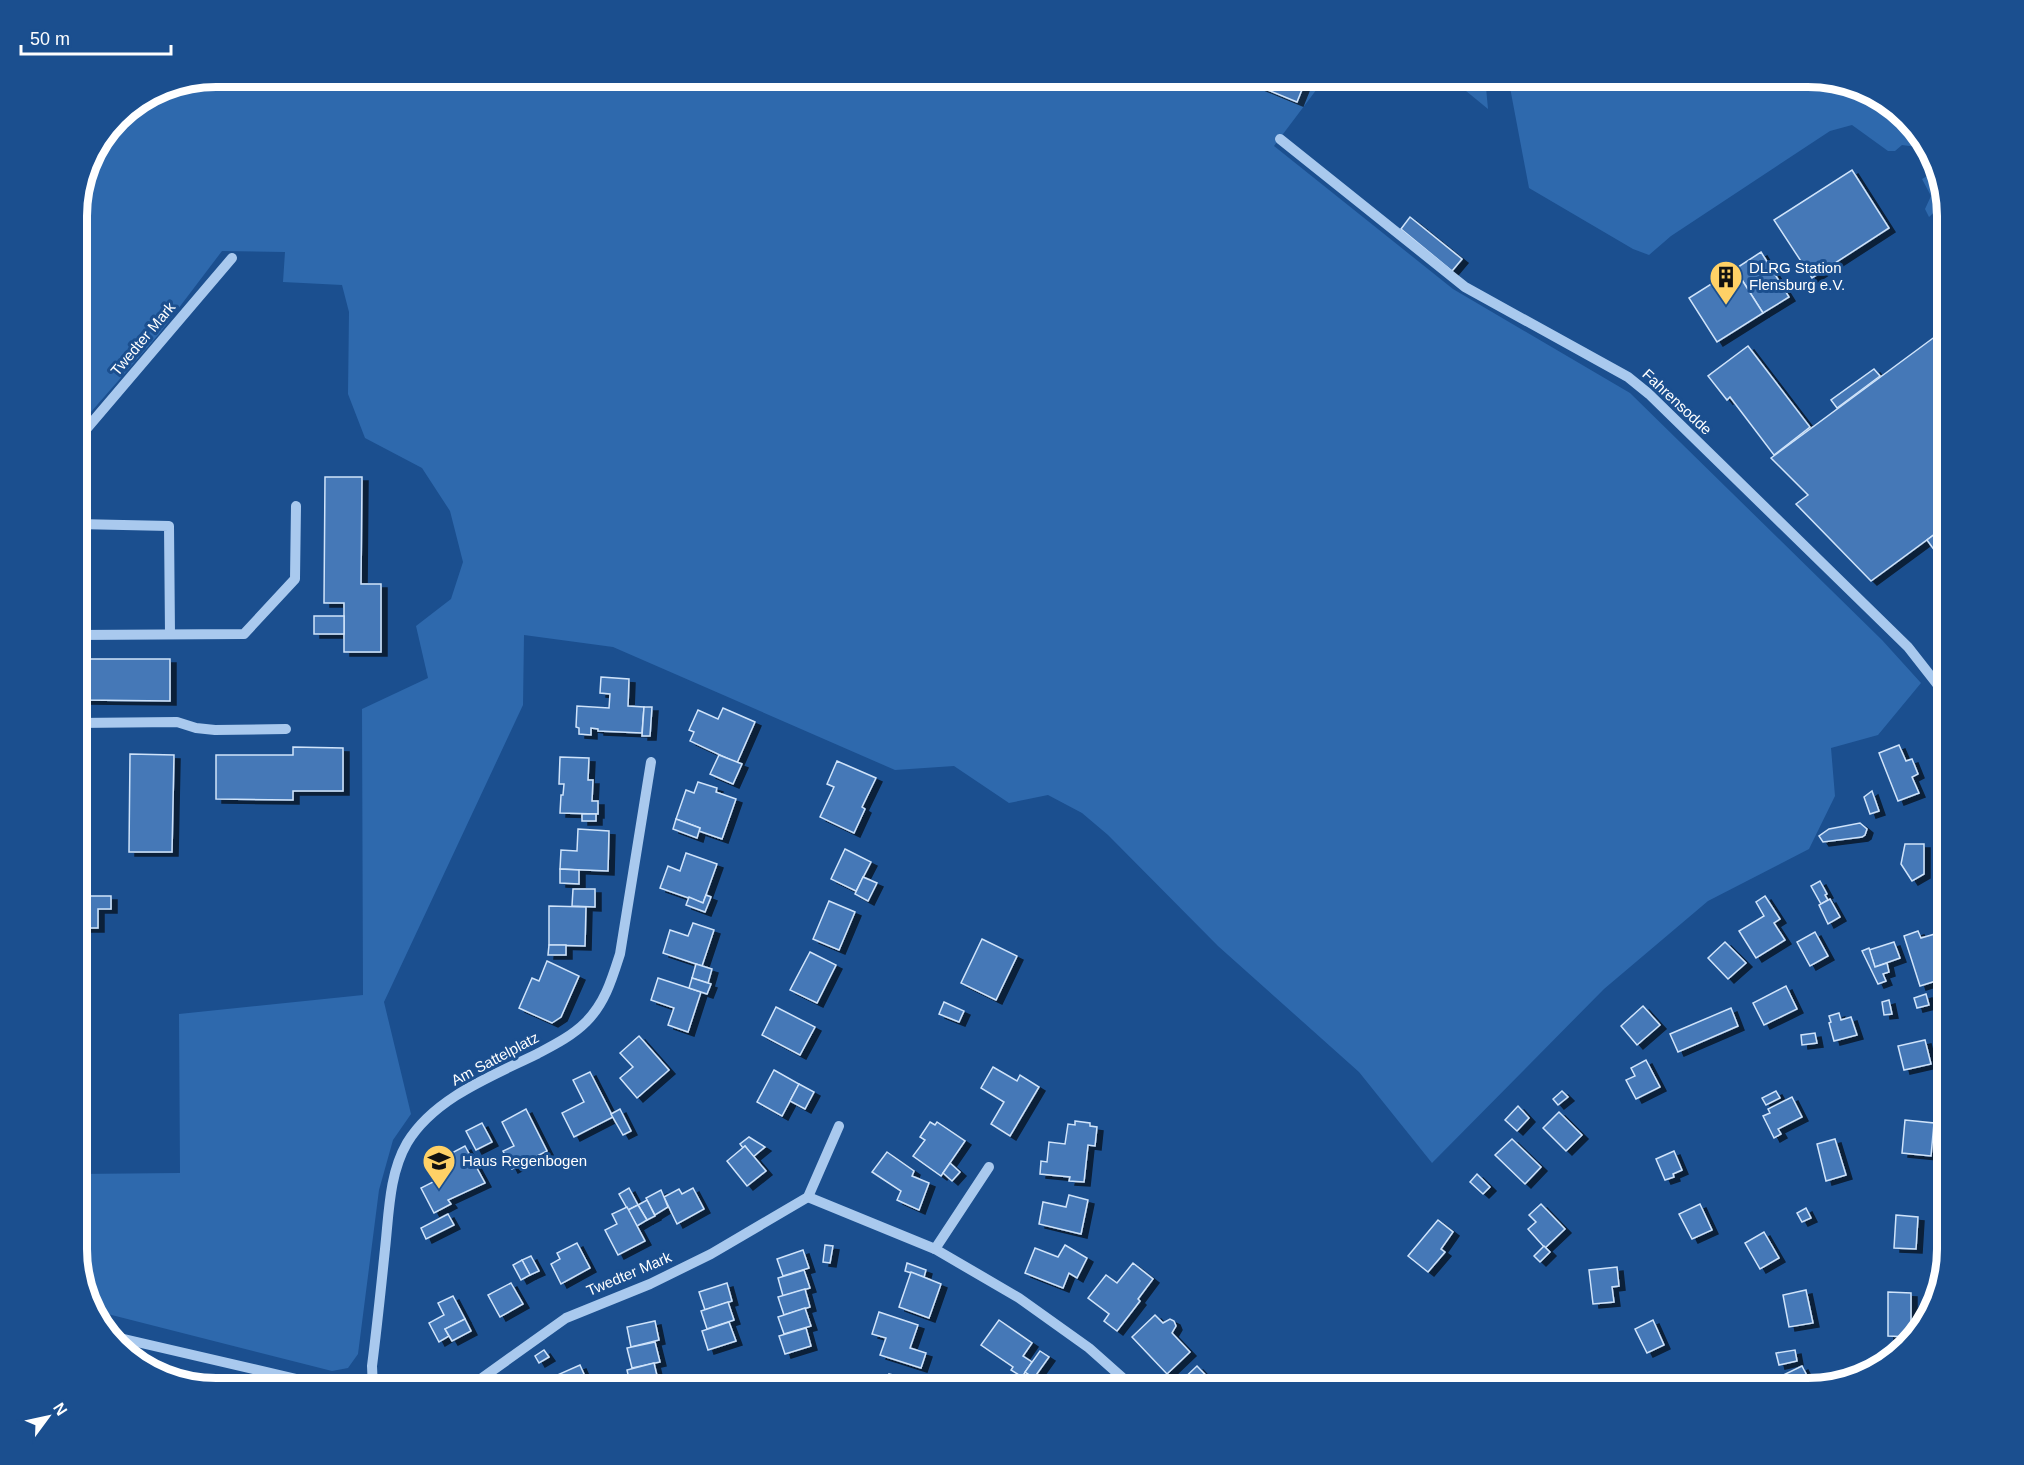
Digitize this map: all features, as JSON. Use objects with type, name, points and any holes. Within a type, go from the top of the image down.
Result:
[{"type":"street","name":"Fahrensodde","points":[[1280,139],[1465,287],[1628,377],[1649,394],[1908,647],[1926,668],[1937,686]]},
{"type":"street","name":"Twedter Mark","points":[[87,428],[232,258]]},
{"type":"street","points":[[87,635],[244,634],[295,579],[296,506]]},
{"type":"street","points":[[87,524],[169,526],[170,634]]},
{"type":"street","points":[[87,723],[177,722],[196,728],[215,730],[286,729]]},
{"type":"street","name":"Am Sattelplatz","points":[[373,1378],[391,1194],[396,1166],[407,1142],[422,1123],[441,1106],[472,1087],[564,1040],[586,1022],[602,1002],[611,984],[620,954],[651,762]]},
{"type":"street","points":[[839,1126],[808,1197],[935,1249],[1019,1298],[1089,1348],[1122,1378]]},
{"type":"street","points":[[935,1249],[989,1167]]},
{"type":"street","name":"Twedter Mark","points":[[483,1378],[566,1318],[650,1284],[711,1254],[808,1197]]},
{"type":"street","points":[[124,1339],[288,1378]]},
{"type":"shaded area","points":[[216,87],[1318,87],[1274,146],[1453,289],[1630,393],[1882,640],[1921,683],[1878,735],[1831,748],[1835,796],[1809,849],[1708,901],[1604,989],[1432,1163],[1359,1072],[1218,946],[1108,835],[1082,813],[1048,795],[1009,803],[954,766],[895,770],[613,647],[524,635],[523,705],[384,1002],[411,1114],[393,1140],[379,1190],[358,1354],[348,1368],[332,1371],[104,1313],[89,1274],[87,1174],[180,1173],[179,1014],[363,995],[362,709],[428,678],[416,626],[451,599],[463,562],[450,511],[422,468],[365,438],[348,394],[349,312],[342,285],[283,282],[285,252],[222,251],[159,334],[87,417],[87,208],[91,183],[100,159],[109,144],[131,119],[159,100],[183,91]]},
{"type":"shaded area","points":[[1461,87],[1486,87],[1488,109]]},
{"type":"shaded area","points":[[1510,87],[1808,87],[1833,89],[1865,100],[1880,109],[1899,125],[1916,147],[1902,145],[1895,151],[1888,151],[1852,125],[1830,131],[1671,236],[1649,255],[1633,249],[1529,188]]},
{"type":"shaded area","points":[[1930,175],[1935,191],[1937,210],[1929,217],[1925,209],[1931,196],[1922,179]]},
{"type":"building","points":[[1261,87],[1303,87],[1297,102]]},
{"type":"building","points":[[1852,170],[1889,228],[1812,278],[1774,220]]},
{"type":"building","points":[[1410,217],[1462,259],[1452,271],[1401,229]]},
{"type":"building","points":[[1761,252],[1789,297],[1763,313],[1735,269]]},
{"type":"building","name":"DLRG Station Flensburg e.V.","points":[[1735,269],[1763,313],[1717,342],[1689,298]]},
{"type":"building","points":[[1937,335],[1937,532],[1871,581],[1796,504],[1808,495],[1771,458]]},
{"type":"building","points":[[1748,346],[1810,427],[1774,455],[1730,397],[1727,400],[1708,376]]},
{"type":"building","points":[[1874,369],[1880,376],[1837,408],[1831,400]]},
{"type":"building","points":[[325,477],[362,477],[361,584],[381,584],[381,652],[344,652],[344,603],[324,603]]},
{"type":"building","points":[[1937,532],[1937,554],[1927,540]]},
{"type":"building","points":[[314,616],[344,616],[344,634],[314,634]]},
{"type":"building","points":[[87,659],[170,659],[170,701],[87,700]]},
{"type":"building","points":[[601,677],[629,679],[628,706],[644,707],[642,733],[598,731],[598,729],[591,728],[591,735],[579,734],[579,728],[576,727],[577,706],[609,708],[610,694],[600,693]]},
{"type":"building","points":[[644,707],[652,707],[650,736],[642,736]]},
{"type":"building","points":[[723,708],[755,722],[737,763],[690,741],[694,732],[689,730],[698,710],[718,719]]},
{"type":"building","points":[[1899,745],[1906,761],[1912,759],[1918,774],[1912,777],[1919,793],[1898,801],[1879,753]]},
{"type":"building","points":[[293,747],[343,748],[343,791],[293,791],[293,800],[216,799],[216,755],[293,755]]},
{"type":"building","points":[[130,754],[174,755],[172,852],[129,852]]},
{"type":"building","points":[[719,755],[742,764],[733,784],[710,774]]},
{"type":"building","points":[[560,757],[589,758],[588,780],[593,780],[592,801],[598,801],[598,814],[560,813],[564,784],[559,784]]},
{"type":"building","points":[[837,761],[876,778],[862,807],[865,809],[854,833],[820,817],[834,787],[827,784]]},
{"type":"building","points":[[698,782],[717,788],[716,792],[736,799],[722,839],[699,831],[700,828],[676,819],[686,790],[694,793]]},
{"type":"building","points":[[1872,791],[1879,811],[1870,814],[1864,797]]},
{"type":"building","points":[[582,814],[596,814],[596,821],[582,821]]},
{"type":"building","points":[[676,819],[700,828],[697,838],[673,829]]},
{"type":"building","points":[[1860,823],[1867,829],[1862,837],[1823,842],[1819,836],[1829,829]]},
{"type":"building","points":[[578,829],[609,831],[608,871],[560,869],[561,850],[577,851]]},
{"type":"building","points":[[1905,844],[1924,844],[1924,874],[1912,881],[1901,864]]},
{"type":"building","points":[[845,849],[871,862],[856,891],[831,879]]},
{"type":"building","points":[[686,853],[717,864],[703,903],[660,888],[668,866],[680,871]]},
{"type":"building","points":[[560,869],[579,870],[579,884],[560,883]]},
{"type":"building","points":[[863,877],[877,883],[868,901],[855,894]]},
{"type":"building","points":[[1820,881],[1828,900],[1821,904],[1811,886]]},
{"type":"building","points":[[573,889],[595,889],[595,907],[572,906]]},
{"type":"building","points":[[706,895],[711,897],[705,912],[686,905],[689,897],[703,903]]},
{"type":"building","points":[[87,896],[111,896],[111,909],[98,909],[98,928],[87,928]]},
{"type":"building","points":[[1765,896],[1780,919],[1774,923],[1785,940],[1756,958],[1739,931],[1764,916],[1756,902]]},
{"type":"building","points":[[1830,899],[1840,917],[1828,924],[1819,905]]},
{"type":"building","points":[[829,901],[855,912],[839,950],[813,939]]},
{"type":"building","points":[[549,906],[586,907],[585,946],[549,945]]},
{"type":"building","points":[[693,923],[714,930],[702,966],[663,953],[670,930],[688,936]]},
{"type":"building","points":[[1918,931],[1921,938],[1937,933],[1937,981],[1920,986],[1904,936]]},
{"type":"building","points":[[1815,932],[1828,956],[1810,966],[1797,942]]},
{"type":"building","points":[[982,939],[1017,956],[996,1000],[961,983]]},
{"type":"building","points":[[1725,942],[1746,963],[1728,979],[1708,958]]},
{"type":"building","points":[[1894,942],[1900,958],[1875,967],[1869,950]]},
{"type":"building","points":[[549,945],[566,945],[566,955],[548,955]]},
{"type":"building","points":[[1869,948],[1875,967],[1887,963],[1889,972],[1883,974],[1886,981],[1878,984],[1862,951]]},
{"type":"building","points":[[810,952],[836,965],[817,1003],[790,990]]},
{"type":"building","points":[[547,961],[579,976],[561,1017],[552,1023],[519,1008],[532,978],[539,981]]},
{"type":"building","points":[[696,964],[712,969],[708,983],[692,978]]},
{"type":"building","points":[[658,978],[701,992],[688,1032],[668,1025],[674,1008],[651,1000]]},
{"type":"building","points":[[692,978],[711,984],[707,994],[689,988]]},
{"type":"building","points":[[1786,986],[1797,1009],[1764,1025],[1753,1003]]},
{"type":"building","points":[[1926,994],[1929,1005],[1917,1008],[1914,998]]},
{"type":"building","points":[[1889,1000],[1892,1014],[1884,1015],[1882,1002]]},
{"type":"building","points":[[944,1002],[964,1011],[959,1022],[939,1014]]},
{"type":"building","points":[[1643,1006],[1660,1025],[1637,1045],[1621,1026]]},
{"type":"building","points":[[776,1007],[815,1027],[800,1055],[762,1035]]},
{"type":"building","points":[[1731,1008],[1738,1026],[1678,1052],[1670,1034]]},
{"type":"building","points":[[1839,1013],[1841,1020],[1851,1017],[1857,1035],[1834,1041],[1829,1016]]},
{"type":"building","points":[[1815,1033],[1817,1043],[1802,1045],[1801,1035]]},
{"type":"building","points":[[639,1036],[669,1070],[637,1098],[620,1078],[633,1067],[620,1053]]},
{"type":"building","points":[[1925,1040],[1931,1064],[1904,1070],[1898,1046]]},
{"type":"building","points":[[1646,1060],[1660,1087],[1636,1099],[1626,1080],[1635,1076],[1631,1068]]},
{"type":"building","points":[[993,1067],[1017,1081],[1020,1075],[1039,1087],[1010,1136],[991,1124],[1004,1102],[981,1088]]},
{"type":"building","points":[[774,1070],[799,1084],[782,1116],[757,1102]]},
{"type":"building","points":[[590,1072],[613,1117],[574,1137],[562,1113],[584,1102],[573,1080]]},
{"type":"building","points":[[799,1084],[814,1092],[805,1109],[790,1101]]},
{"type":"building","points":[[1562,1091],[1568,1097],[1558,1105],[1553,1099]]},
{"type":"building","points":[[1776,1091],[1780,1098],[1766,1105],[1762,1098]]},
{"type":"building","points":[[1792,1097],[1802,1117],[1778,1129],[1781,1134],[1774,1138],[1763,1116],[1770,1113],[1768,1109]]},
{"type":"building","points":[[1518,1106],[1529,1118],[1517,1131],[1505,1120]]},
{"type":"building","points":[[526,1109],[547,1151],[512,1169],[503,1151],[514,1146],[502,1122]]},
{"type":"building","points":[[620,1109],[631,1131],[623,1135],[611,1114]]},
{"type":"building","points":[[1559,1112],[1582,1135],[1566,1151],[1543,1128]]},
{"type":"building","points":[[1905,1120],[1934,1123],[1931,1156],[1902,1153]]},
{"type":"building","points":[[1075,1121],[1090,1123],[1090,1126],[1097,1127],[1095,1146],[1088,1145],[1084,1182],[1069,1181],[1070,1177],[1040,1174],[1041,1161],[1047,1162],[1049,1142],[1065,1144],[1068,1124],[1075,1125]]},
{"type":"building","points":[[930,1122],[935,1125],[937,1122],[965,1141],[941,1176],[913,1156],[925,1140],[920,1137]]},
{"type":"building","points":[[482,1123],[492,1142],[476,1150],[466,1131]]},
{"type":"building","points":[[749,1137],[765,1147],[753,1157],[745,1146],[743,1148],[740,1144]]},
{"type":"building","points":[[1512,1139],[1541,1167],[1525,1184],[1495,1155]]},
{"type":"building","points":[[1835,1139],[1846,1175],[1826,1181],[1817,1144]]},
{"type":"building","points":[[465,1146],[485,1183],[448,1200],[451,1204],[434,1213],[421,1188],[439,1179],[431,1164]]},
{"type":"building","points":[[745,1146],[766,1171],[747,1186],[727,1161]]},
{"type":"building","points":[[1674,1151],[1682,1170],[1673,1174],[1674,1177],[1665,1180],[1656,1159]]},
{"type":"building","points":[[887,1152],[914,1171],[912,1176],[929,1183],[919,1210],[897,1200],[901,1191],[872,1172]]},
{"type":"building","points":[[950,1163],[960,1172],[952,1181],[943,1173]]},
{"type":"building","points":[[1477,1174],[1490,1187],[1483,1194],[1470,1182]]},
{"type":"building","points":[[629,1188],[638,1205],[628,1210],[619,1194]]},
{"type":"building","points":[[693,1188],[704,1209],[677,1224],[664,1197],[679,1189],[682,1194]]},
{"type":"building","points":[[661,1190],[668,1207],[655,1215],[646,1198]]},
{"type":"building","points":[[1069,1195],[1088,1200],[1081,1234],[1039,1224],[1043,1202],[1066,1207]]},
{"type":"building","points":[[647,1200],[655,1216],[647,1220],[638,1205]]},
{"type":"building","points":[[1541,1204],[1565,1229],[1545,1248],[1528,1229],[1536,1222],[1529,1215]]},
{"type":"building","points":[[1700,1204],[1712,1230],[1692,1239],[1679,1214]]},
{"type":"building","points":[[638,1205],[647,1220],[637,1226],[628,1210]]},
{"type":"building","points":[[627,1207],[645,1241],[618,1255],[605,1230],[617,1224],[612,1214]]},
{"type":"building","points":[[1806,1208],[1811,1218],[1802,1222],[1797,1213]]},
{"type":"building","points":[[448,1214],[454,1225],[426,1239],[421,1228]]},
{"type":"building","points":[[1896,1215],[1918,1217],[1916,1249],[1894,1248]]},
{"type":"building","points":[[1438,1220],[1453,1232],[1441,1249],[1445,1252],[1428,1272],[1408,1256]]},
{"type":"building","points":[[1764,1232],[1779,1258],[1760,1269],[1745,1243]]},
{"type":"building","points":[[577,1243],[590,1268],[561,1284],[551,1264],[560,1259],[557,1253]]},
{"type":"building","points":[[825,1245],[833,1246],[830,1263],[823,1262]]},
{"type":"building","points":[[1065,1245],[1087,1258],[1077,1278],[1069,1273],[1063,1288],[1025,1273],[1035,1248],[1058,1257]]},
{"type":"building","points":[[1544,1246],[1550,1252],[1540,1262],[1534,1256]]},
{"type":"building","points":[[803,1250],[809,1268],[783,1276],[777,1259]]},
{"type":"building","points":[[531,1256],[539,1271],[530,1275],[522,1260]]},
{"type":"building","points":[[522,1260],[530,1275],[521,1280],[513,1265]]},
{"type":"building","points":[[907,1263],[926,1270],[924,1277],[905,1271]]},
{"type":"building","points":[[1133,1263],[1153,1279],[1138,1299],[1140,1301],[1117,1331],[1104,1321],[1109,1314],[1088,1298],[1106,1275],[1117,1283]]},
{"type":"building","points":[[1617,1267],[1619,1286],[1612,1287],[1614,1302],[1593,1304],[1589,1270]]},
{"type":"building","points":[[804,1270],[810,1288],[783,1296],[778,1278]]},
{"type":"building","points":[[911,1272],[941,1284],[929,1318],[899,1307]]},
{"type":"building","points":[[511,1283],[523,1304],[500,1317],[488,1295]]},
{"type":"building","points":[[727,1283],[732,1301],[705,1310],[699,1292]]},
{"type":"building","points":[[805,1289],[810,1307],[784,1315],[778,1297]]},
{"type":"building","points":[[1806,1290],[1813,1323],[1789,1327],[1783,1295]]},
{"type":"building","points":[[1888,1292],[1911,1293],[1911,1326],[1902,1337],[1888,1336]]},
{"type":"building","points":[[453,1296],[465,1319],[445,1329],[449,1336],[439,1342],[429,1323],[444,1315],[438,1303]]},
{"type":"building","points":[[728,1302],[734,1320],[707,1329],[701,1311]]},
{"type":"building","points":[[805,1308],[811,1326],[784,1334],[778,1317]]},
{"type":"building","points":[[879,1312],[918,1325],[910,1348],[926,1353],[921,1368],[880,1355],[886,1338],[872,1334]]},
{"type":"building","points":[[1155,1315],[1163,1323],[1170,1319],[1174,1321],[1176,1326],[1172,1333],[1190,1352],[1167,1374],[1132,1337]]},
{"type":"building","points":[[465,1319],[471,1331],[452,1341],[445,1329]]},
{"type":"building","points":[[999,1320],[1032,1343],[1023,1356],[1032,1362],[1022,1377],[1011,1370],[1013,1367],[981,1345]]},
{"type":"building","points":[[1653,1320],[1664,1345],[1647,1353],[1635,1329]]},
{"type":"building","points":[[655,1321],[659,1340],[631,1347],[627,1327]]},
{"type":"building","points":[[729,1322],[736,1341],[708,1350],[702,1331]]},
{"type":"building","points":[[806,1328],[811,1346],[785,1354],[779,1336]]},
{"type":"building","points":[[655,1342],[660,1362],[632,1368],[627,1348]]},
{"type":"building","points":[[544,1350],[549,1357],[539,1363],[535,1356]]},
{"type":"building","points":[[1795,1350],[1797,1361],[1779,1365],[1776,1353]]},
{"type":"building","points":[[1040,1351],[1049,1357],[1034,1378],[1025,1372]]},
{"type":"building","points":[[654,1363],[658,1378],[629,1378],[627,1370]]},
{"type":"building","points":[[580,1365],[586,1378],[556,1378],[555,1376]]},
{"type":"building","points":[[1197,1366],[1208,1378],[1184,1378]]},
{"type":"building","points":[[1802,1366],[1808,1378],[1808,1378],[1777,1378]]},
{"type":"building","points":[[889,1374],[906,1378],[888,1378]]},
{"type":"place","name":"DLRG Station Flensburg e.V.","points":[[1726,306]]},
{"type":"place","name":"Haus Regenbogen","points":[[439,1190]]}]
